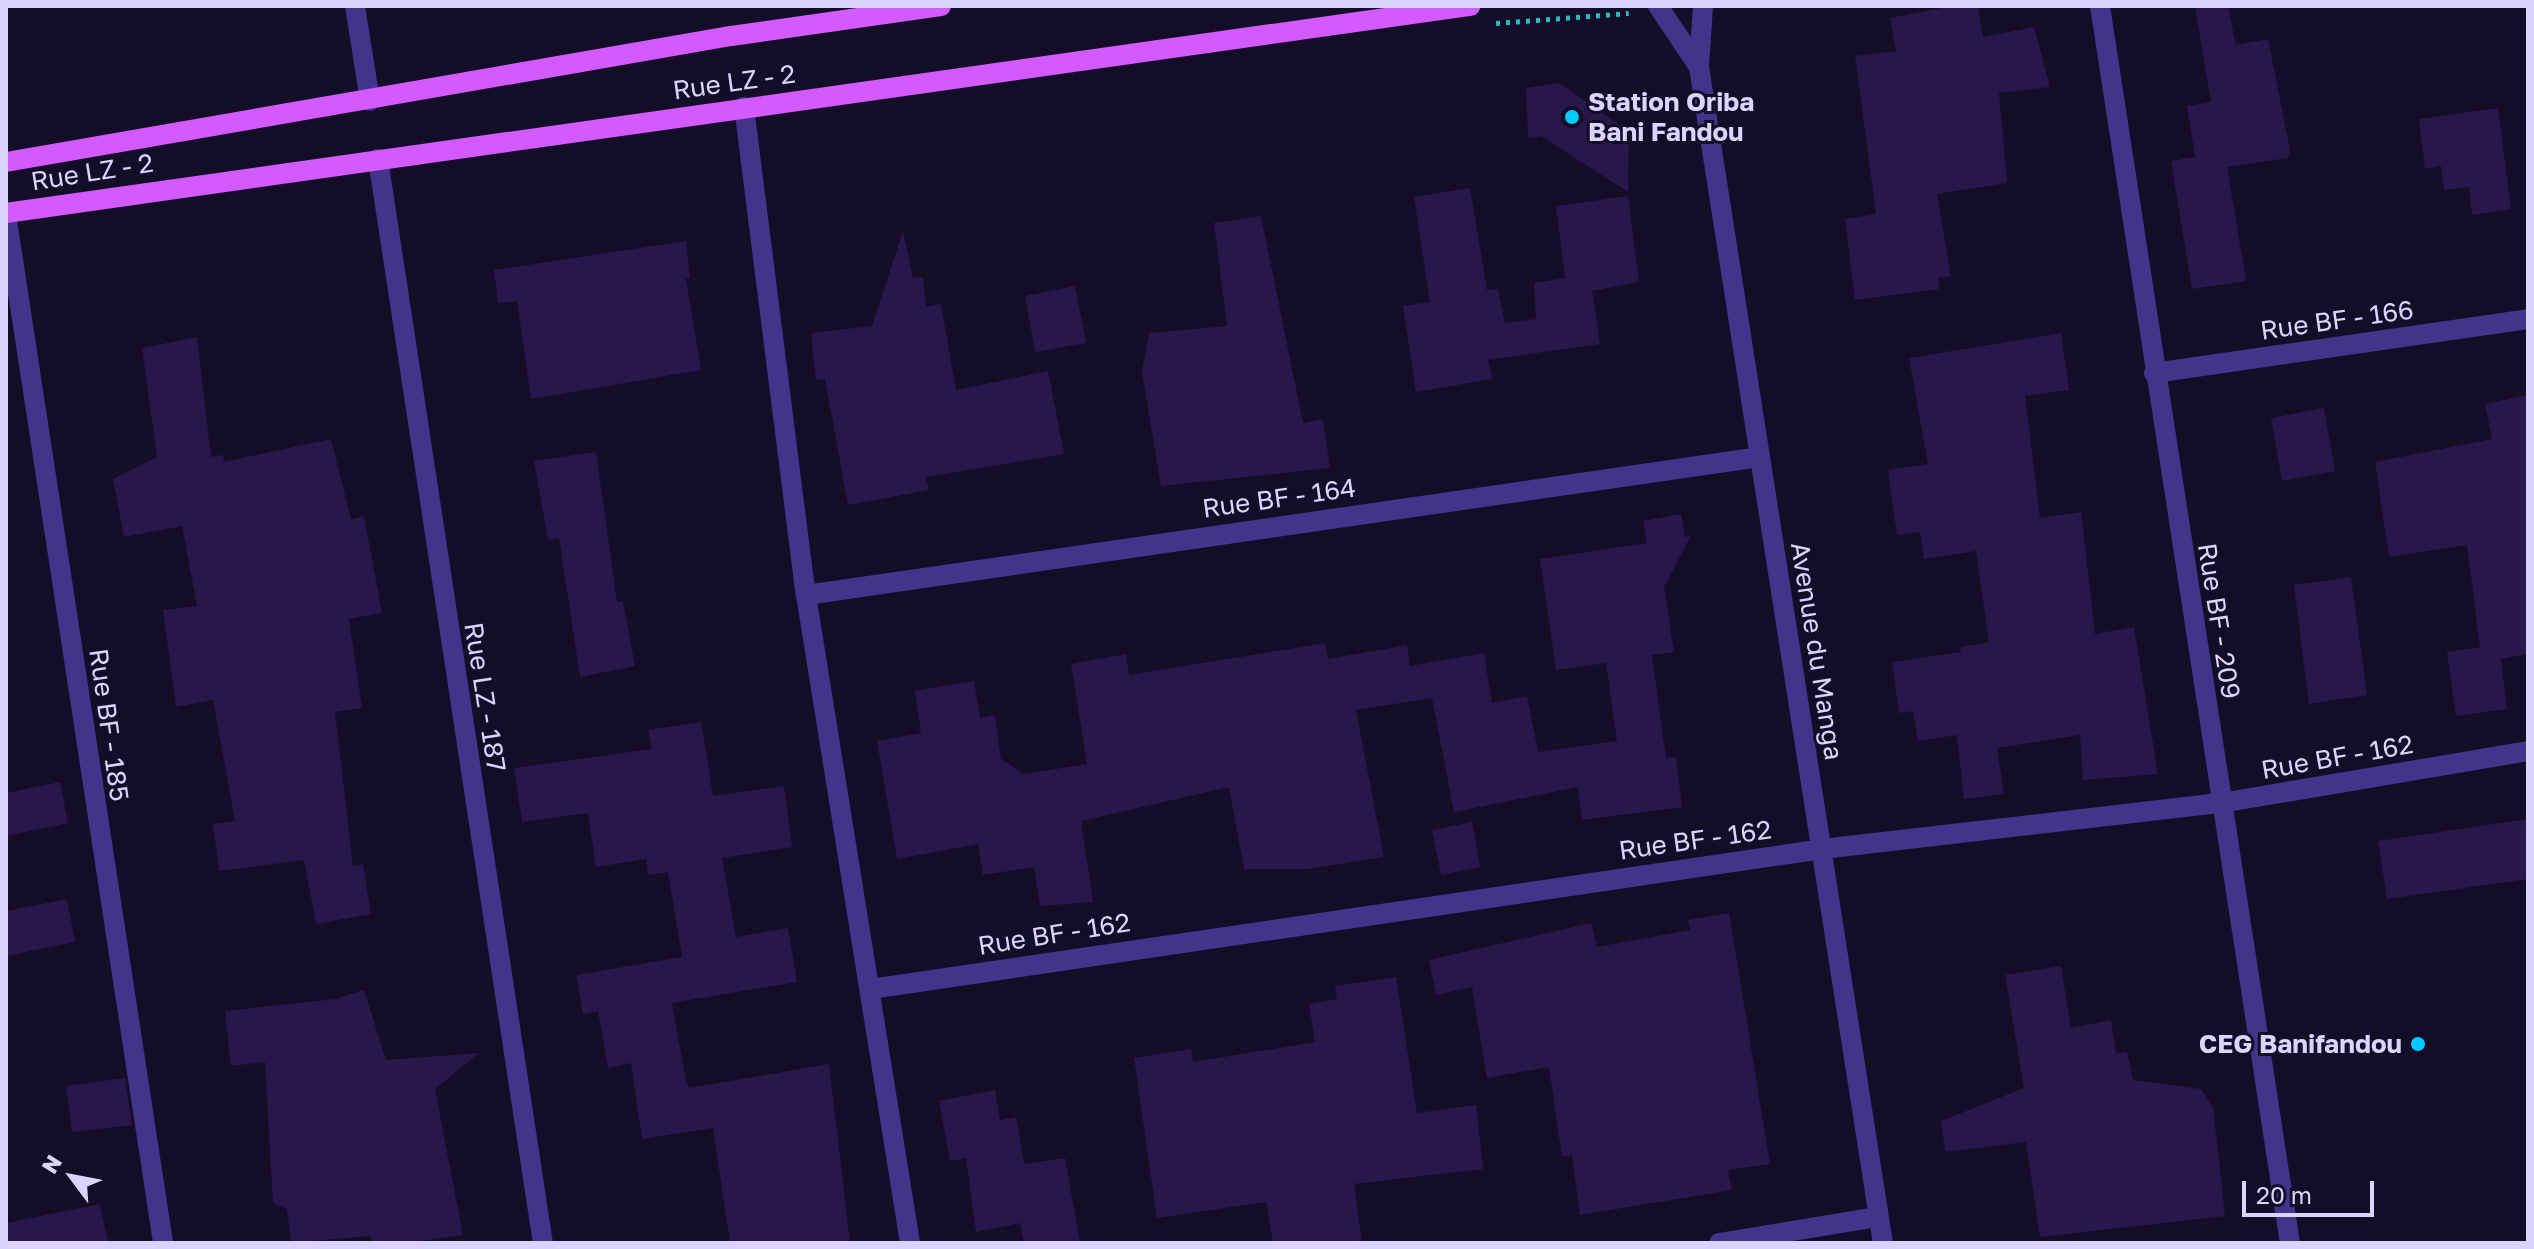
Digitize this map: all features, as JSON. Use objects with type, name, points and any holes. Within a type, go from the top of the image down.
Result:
[{"type":"main road","name":"Rue LZ - 2","points":[[6,162],[731,36],[941,6]]},
{"type":"main road","name":"Rue LZ - 2","points":[[6,213],[1470,6]]},
{"type":"street","points":[[355,6],[370,101]]},
{"type":"street","points":[[1658,6],[1699,67]]},
{"type":"street","points":[[1699,67],[1703,6]]},
{"type":"street","name":"Rue BF - 209","points":[[2100,6],[2290,1243]]},
{"type":"street","name":"Avenue du Manga","points":[[1699,67],[1883,1243]]},
{"type":"street","points":[[744,107],[806,595],[910,1243]]},
{"type":"street","name":"Rue LZ - 187","points":[[378,159],[543,1243]]},
{"type":"street","name":"Rue BF - 185","points":[[6,213],[163,1243]]},
{"type":"street","name":"Rue BF - 166","points":[[2154,373],[2528,319]]},
{"type":"street","name":"Rue BF - 164","points":[[806,595],[1760,457]]},
{"type":"street","name":"Rue BF - 162","points":[[871,989],[1822,849],[2221,803],[2528,751]]},
{"type":"street","points":[[1719,1243],[1878,1217]]},
{"type":"building","points":[[1952,6],[1978,6],[1983,37],[2034,27],[2050,87],[1999,93],[2007,183],[1937,194],[1951,276],[1938,278],[1939,289],[1855,300],[1845,219],[1876,214],[1855,56],[1896,51],[1890,18]]},
{"type":"building","points":[[2195,6],[2228,6],[2236,45],[2268,39],[2290,150],[2288,158],[2227,167],[2246,281],[2192,289],[2171,161],[2195,157],[2187,106],[2211,102]]},
{"type":"building","points":[[1559,83],[1629,132],[1628,192],[1541,136],[1528,138],[1526,88]]},
{"type":"building","points":[[2498,108],[2511,209],[2472,215],[2469,187],[2444,190],[2441,166],[2425,169],[2419,119]]},
{"type":"building","points":[[1470,188],[1487,290],[1498,289],[1505,323],[1536,319],[1534,283],[1565,278],[1556,206],[1628,196],[1639,282],[1592,291],[1600,344],[1488,360],[1492,379],[1416,392],[1403,306],[1430,302],[1414,197]]},
{"type":"building","points":[[1261,216],[1303,423],[1323,419],[1330,468],[1161,486],[1142,372],[1149,333],[1227,326],[1214,223]]},
{"type":"building","points":[[903,231],[913,278],[923,277],[926,307],[941,304],[956,390],[1048,371],[1064,454],[926,477],[929,490],[848,505],[825,379],[816,380],[811,333],[872,326]]},
{"type":"building","points":[[686,241],[690,278],[686,279],[701,370],[531,399],[517,301],[498,303],[494,270]]},
{"type":"building","points":[[1075,286],[1086,343],[1035,352],[1025,296]]},
{"type":"building","points":[[2061,333],[2069,390],[2025,396],[2040,518],[2081,512],[2095,634],[2134,627],[2158,774],[2083,780],[2080,735],[1997,748],[2004,794],[1964,799],[1957,735],[1918,741],[1913,711],[1899,713],[1892,662],[1961,652],[1960,647],[1989,642],[1976,551],[1924,559],[1920,532],[1897,535],[1888,470],[1928,464],[1909,358]]},
{"type":"building","points":[[197,337],[211,457],[223,455],[224,462],[331,439],[351,519],[364,516],[382,613],[349,619],[362,708],[335,712],[353,866],[363,864],[371,914],[316,924],[304,860],[219,871],[213,824],[235,821],[213,700],[176,707],[163,610],[197,606],[182,526],[124,537],[113,479],[157,457],[142,348]]},
{"type":"building","points":[[2528,395],[2528,654],[2501,659],[2507,709],[2456,716],[2447,652],[2480,647],[2467,545],[2389,557],[2375,462],[2492,439],[2485,404]]},
{"type":"building","points":[[2324,408],[2335,471],[2282,481],[2271,418]]},
{"type":"building","points":[[596,452],[617,602],[623,602],[635,666],[580,677],[559,538],[548,540],[534,461]]},
{"type":"building","points":[[1681,514],[1685,537],[1691,536],[1664,587],[1674,652],[1652,655],[1666,758],[1676,757],[1682,807],[1582,820],[1578,787],[1454,812],[1432,698],[1356,710],[1384,857],[1307,869],[1244,869],[1229,787],[1081,821],[1093,902],[1040,906],[1034,867],[983,875],[978,844],[897,859],[877,741],[921,733],[915,691],[974,681],[980,718],[995,715],[1001,759],[1024,774],[1087,764],[1071,664],[1126,654],[1129,675],[1325,643],[1328,659],[1407,645],[1410,666],[1484,653],[1492,703],[1527,696],[1538,752],[1617,741],[1606,663],[1556,670],[1540,559],[1647,543],[1643,521]]},
{"type":"building","points":[[2351,577],[2367,695],[2309,704],[2294,585]]},
{"type":"building","points":[[701,722],[713,796],[784,786],[792,847],[722,858],[736,937],[788,928],[797,982],[672,1003],[686,1081],[689,1088],[829,1064],[850,1243],[730,1243],[713,1128],[642,1139],[631,1063],[608,1068],[598,1011],[583,1014],[576,975],[682,957],[668,872],[648,875],[646,859],[596,867],[588,813],[522,822],[514,768],[652,749],[648,730]]},
{"type":"building","points":[[60,782],[68,823],[6,836],[6,793]]},
{"type":"building","points":[[2528,819],[2528,879],[2387,899],[2378,841]]},
{"type":"building","points":[[1472,822],[1480,867],[1441,875],[1432,830]]},
{"type":"building","points":[[67,899],[75,942],[6,956],[6,911]]},
{"type":"building","points":[[1729,913],[1770,1164],[1728,1170],[1732,1190],[1580,1215],[1572,1155],[1562,1157],[1549,1067],[1487,1078],[1472,987],[1436,995],[1429,960],[1591,923],[1597,947],[1690,930],[1688,920]]},
{"type":"building","points":[[2061,966],[2071,1028],[2111,1020],[2116,1053],[2127,1052],[2133,1080],[2201,1089],[2213,1107],[2225,1216],[2040,1237],[2026,1142],[1945,1152],[1941,1121],[2024,1088],[2005,975]]},
{"type":"building","points":[[1396,977],[1417,1113],[1476,1105],[1483,1169],[1354,1184],[1362,1243],[1273,1243],[1266,1202],[1157,1218],[1134,1058],[1191,1049],[1193,1062],[1315,1042],[1309,1004],[1337,999],[1335,986]]},
{"type":"building","points":[[364,990],[386,1060],[479,1053],[435,1089],[463,1235],[405,1243],[372,1243],[371,1236],[291,1243],[287,1209],[273,1203],[265,1062],[231,1066],[225,1011],[336,999]]},
{"type":"building","points":[[125,1078],[132,1125],[72,1132],[66,1086]]},
{"type":"building","points":[[995,1090],[1000,1120],[1016,1117],[1024,1164],[1065,1158],[1080,1243],[1024,1243],[1020,1223],[976,1232],[966,1158],[950,1161],[939,1101]]},
{"type":"building","points":[[100,1204],[108,1243],[6,1243],[6,1223]]},
{"type":"place","name":"Station Oriba Bani Fandou","points":[[1572,117]]},
{"type":"place","name":"CEG Banifandou","points":[[2418,1044]]}]
